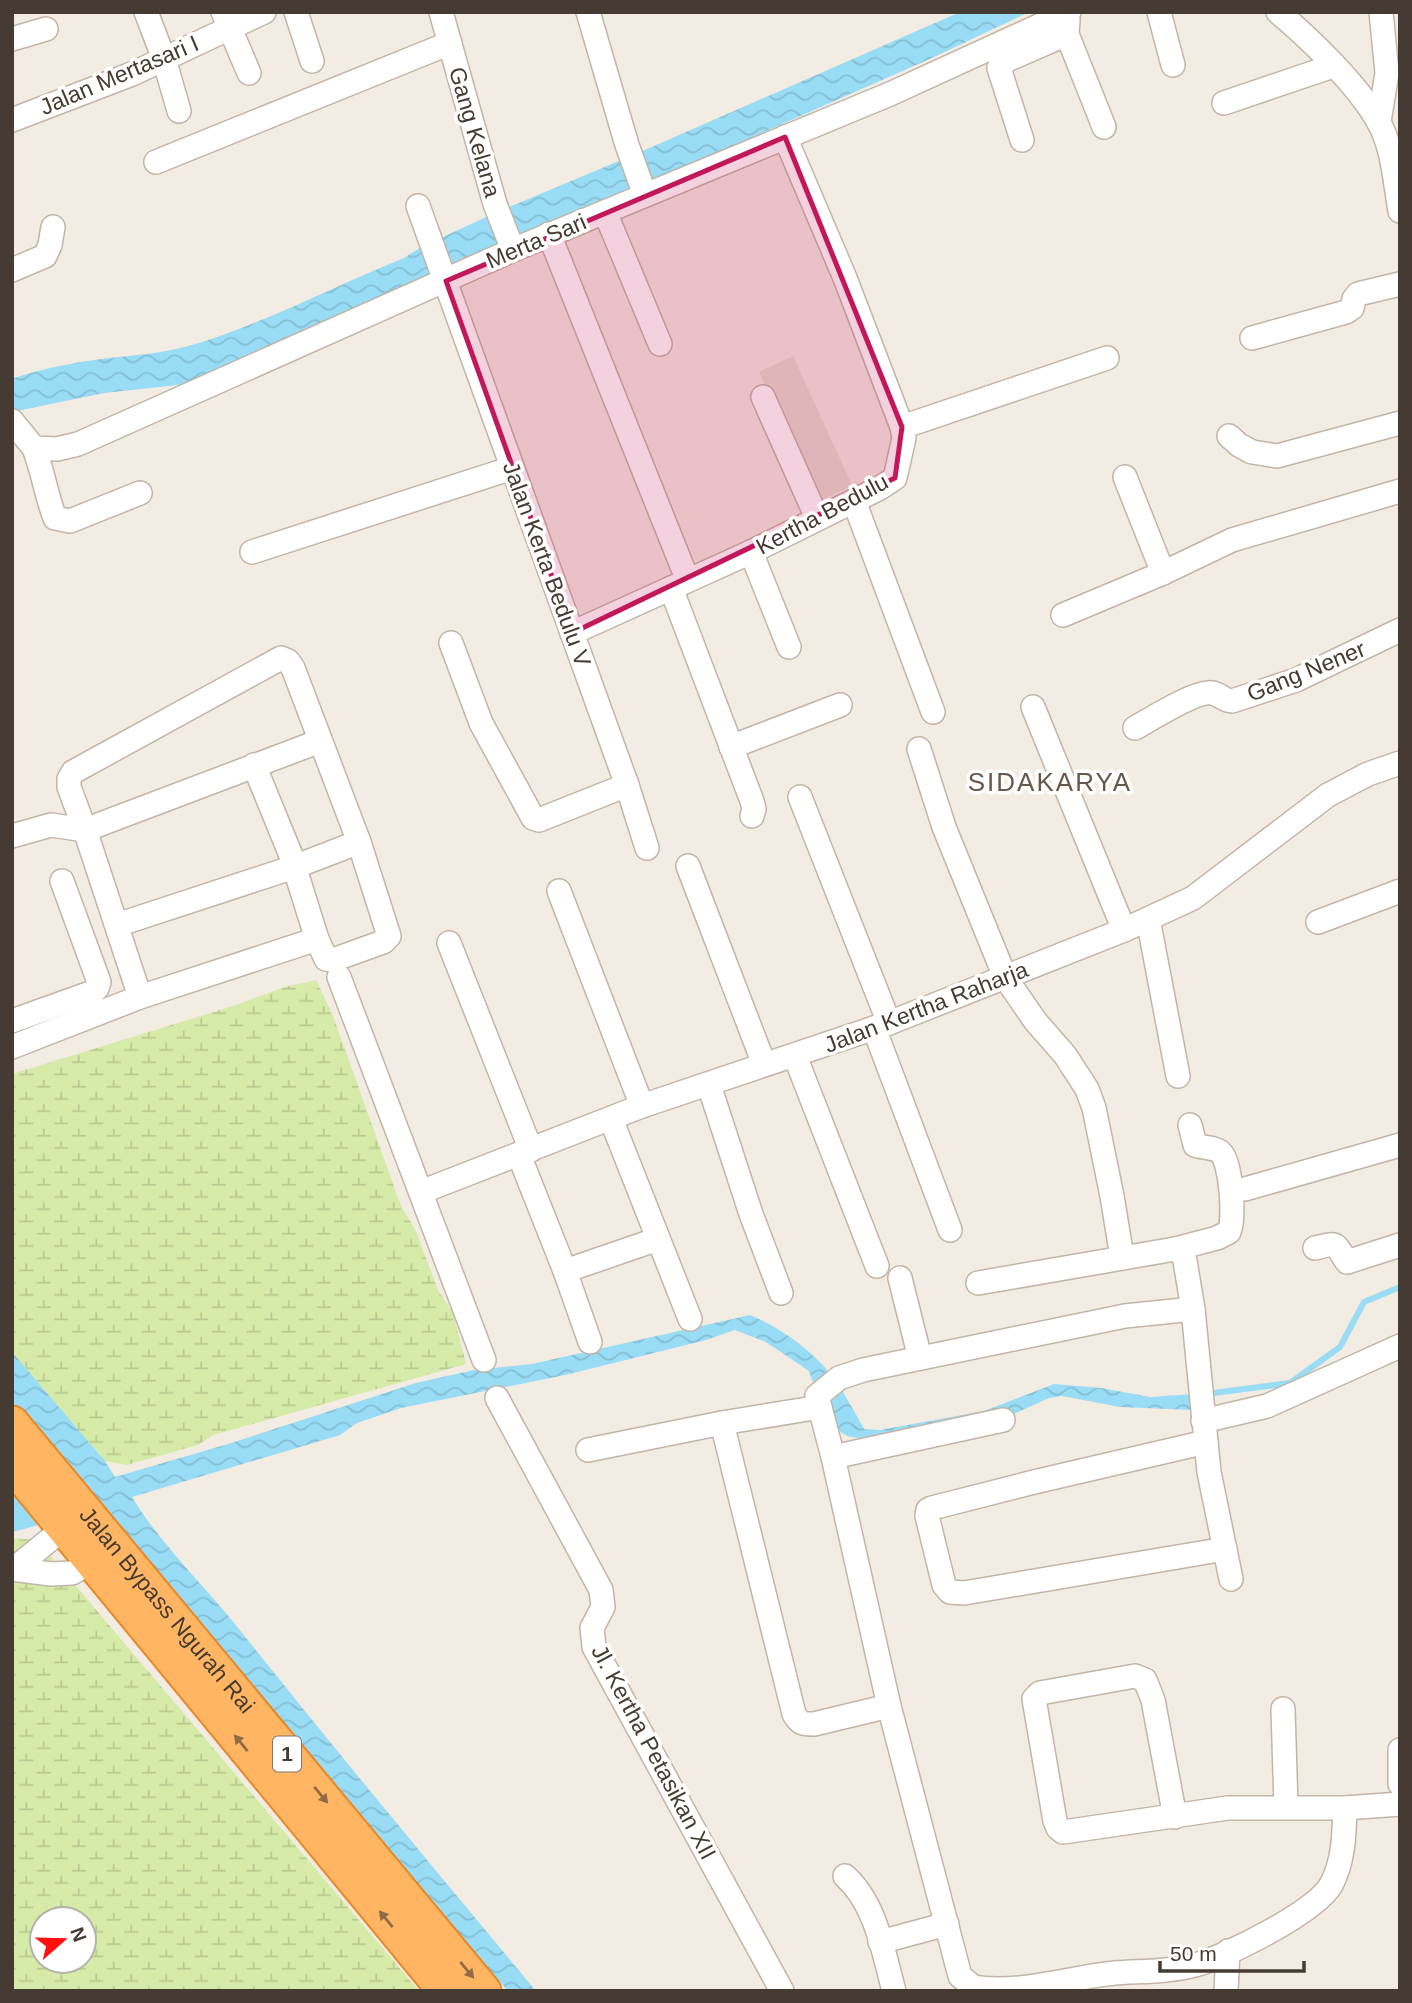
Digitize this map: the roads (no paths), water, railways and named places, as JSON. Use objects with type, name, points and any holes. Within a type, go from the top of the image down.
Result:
[{"type":"highway","name":"Jalan Bypass Ngurah Rai","points":[[12,1423],[31,1474],[484,1991]]},
{"type":"highway","name":"Jalan Bypass Ngurah Rai","points":[[71,1522],[93,1561],[444,1991]]},
{"type":"street","points":[[146,12],[164,59],[179,111]]},
{"type":"street","name":"Jalan Mertasari I","points":[[12,120],[132,74],[164,59],[226,20],[264,12]]},
{"type":"street","points":[[296,12],[312,61]]},
{"type":"street","name":"Gang Kelana","points":[[441,12],[495,204],[512,246]]},
{"type":"street","points":[[588,12],[627,145],[644,191]]},
{"type":"street","points":[[1159,12],[1173,65]]},
{"type":"street","points":[[1278,12],[1355,89],[1379,122],[1397,184],[1400,211]]},
{"type":"street","points":[[1379,122],[1387,73],[1381,12]]},
{"type":"street","points":[[226,20],[249,73]]},
{"type":"street","points":[[1022,140],[999,68],[1068,20],[1104,127]]},
{"type":"street","name":"Merta Sari","points":[[34,448],[57,449],[78,444],[445,279],[512,246],[605,212],[644,191],[785,137],[1068,20]]},
{"type":"street","points":[[12,39],[46,29]]},
{"type":"street","points":[[156,162],[450,43]]},
{"type":"street","points":[[1224,103],[1333,66]]},
{"type":"street","name":"Kertha Bedulu","points":[[572,633],[678,579],[751,552],[895,478],[904,438],[902,427],[845,278],[785,137]]},
{"type":"street","name":"Jalan Kerta Bedulu V","points":[[418,206],[627,785],[647,848]]},
{"type":"street","points":[[605,212],[660,344]]},
{"type":"street","points":[[12,270],[45,256],[53,227]]},
{"type":"street","points":[[549,234],[678,579],[731,747],[752,801],[752,816]]},
{"type":"street","points":[[1252,338],[1346,312],[1352,308],[1358,293],[1400,284]]},
{"type":"street","points":[[902,427],[1107,358]]},
{"type":"street","points":[[763,397],[817,518]]},
{"type":"street","points":[[12,421],[34,448],[50,504],[55,517],[62,521],[69,521],[140,493]]},
{"type":"street","points":[[1229,436],[1252,452],[1277,456],[1400,423]]},
{"type":"street","points":[[252,552],[512,468]]},
{"type":"street","points":[[1125,477],[1163,573]]},
{"type":"street","points":[[1063,615],[1163,573],[1232,540],[1400,491]]},
{"type":"street","points":[[854,501],[933,712]]},
{"type":"street","points":[[751,552],[789,648]]},
{"type":"street","name":"Gang Nener","points":[[1135,728],[1203,694],[1211,693],[1224,700],[1233,701],[1296,680],[1400,630]]},
{"type":"street","points":[[451,643],[481,723],[533,818],[538,820],[627,785]]},
{"type":"street","points":[[139,998],[117,925],[69,787],[69,779],[73,772],[281,658],[293,668],[359,842],[389,936],[383,942],[333,960],[326,959],[284,837],[254,765]]},
{"type":"street","points":[[731,747],[840,705]]},
{"type":"street","points":[[1033,707],[1124,930]]},
{"type":"street","points":[[12,836],[51,825],[85,830],[320,741]]},
{"type":"street","points":[[919,749],[944,827],[1005,977],[1036,1023],[1065,1055],[1087,1089],[1112,1196],[1122,1257]]},
{"type":"street","name":"Jalan Kertha Raharja","points":[[421,1192],[642,1106],[881,1025],[1124,930],[1193,898],[1218,882],[1328,795],[1368,774],[1400,763]]},
{"type":"street","points":[[800,797],[950,1230]]},
{"type":"street","points":[[117,925],[294,867],[359,842]]},
{"type":"street","points":[[688,866],[764,1065]]},
{"type":"street","points":[[1369,889],[1400,878]]},
{"type":"street","points":[[12,1021],[93,992],[97,988],[99,982],[62,881]]},
{"type":"street","points":[[559,891],[642,1106]]},
{"type":"street","points":[[1318,922],[1400,891]]},
{"type":"street","points":[[1147,919],[1178,1076]]},
{"type":"street","points":[[14,1043],[317,939]]},
{"type":"street","points":[[449,943],[590,1342]]},
{"type":"street","points":[[339,977],[484,1360]]},
{"type":"street","points":[[795,1056],[877,1266]]},
{"type":"street","points":[[709,1085],[751,1214],[781,1293]]},
{"type":"street","points":[[611,1119],[690,1319]]},
{"type":"street","points":[[978,1283],[1175,1249],[1226,1235],[1231,1228],[1231,1190],[1223,1156],[1216,1149],[1195,1145],[1190,1125]]},
{"type":"street","points":[[1245,1189],[1400,1145]]},
{"type":"street","points":[[565,1271],[658,1239]]},
{"type":"street","points":[[1315,1248],[1337,1245],[1347,1262],[1400,1245]]},
{"type":"street","points":[[1175,1249],[1182,1253],[1185,1261],[1193,1309],[1209,1472],[1231,1579]]},
{"type":"street","points":[[900,1278],[920,1358]]},
{"type":"street","points":[[588,1450],[818,1401],[839,1378],[863,1370],[1125,1316],[1193,1309]]},
{"type":"street","points":[[1225,1549],[964,1593],[950,1592],[944,1585],[927,1516],[928,1510],[932,1508],[1034,1482],[1203,1415],[1267,1406],[1400,1346]]},
{"type":"street","name":"Jl. Kertha Petasikan XII","points":[[497,1398],[601,1590],[603,1607],[592,1628],[594,1647],[782,1991]]},
{"type":"street","points":[[818,1401],[889,1706],[960,1976],[973,1987],[1013,1989],[1195,1965],[1228,1951],[1291,1919],[1317,1901],[1331,1886],[1343,1852],[1345,1808]]},
{"type":"street","points":[[833,1457],[1003,1420]]},
{"type":"street","points":[[722,1423],[798,1722],[814,1724],[889,1706]]},
{"type":"street","points":[[13,1569],[71,1522]]},
{"type":"street","points":[[13,1569],[51,1574],[72,1573],[93,1561]]},
{"type":"street","points":[[1175,1816],[1153,1700],[1145,1680],[1135,1676],[1040,1693],[1034,1699],[1055,1821],[1063,1832],[1175,1816],[1228,1808],[1345,1808],[1400,1804]]},
{"type":"street","points":[[1283,1709],[1286,1807]]},
{"type":"street","points":[[1400,1750],[1400,1784]]},
{"type":"street","points":[[845,1876],[856,1886],[868,1904],[894,1991]]},
{"type":"street","points":[[880,1942],[947,1924]]},
{"type":"street","points":[[1226,1991],[1228,1951]]},
{"type":"water","points":[[960,12],[1029,12],[662,177],[263,348],[196,383],[104,393],[12,412],[14,378],[78,363],[173,350],[253,323],[404,258],[421,247],[495,213]]},
{"type":"water","points":[[750,1315],[786,1334],[819,1361],[836,1381],[864,1429],[880,1430],[984,1411],[1054,1384],[1101,1388],[1150,1397],[1194,1394],[1193,1410],[1120,1407],[1062,1396],[1049,1398],[992,1421],[862,1439],[847,1436],[835,1428],[822,1407],[809,1371],[766,1342],[735,1330],[706,1340],[565,1375],[401,1408],[357,1423],[340,1435],[132,1497],[169,1548],[226,1613],[536,1991],[508,1991],[462,1940],[81,1480],[12,1401],[12,1352],[105,1461],[115,1477],[228,1444],[416,1383],[474,1370],[532,1364]]},
{"type":"waterway","points":[[1206,1394],[1290,1383],[1340,1347],[1364,1302],[1400,1287]]},
{"type":"waterway","points":[[12,1514],[72,1498]]},
{"type":"district","name":"SIDAKARYA","points":[[1050,782]]}]
